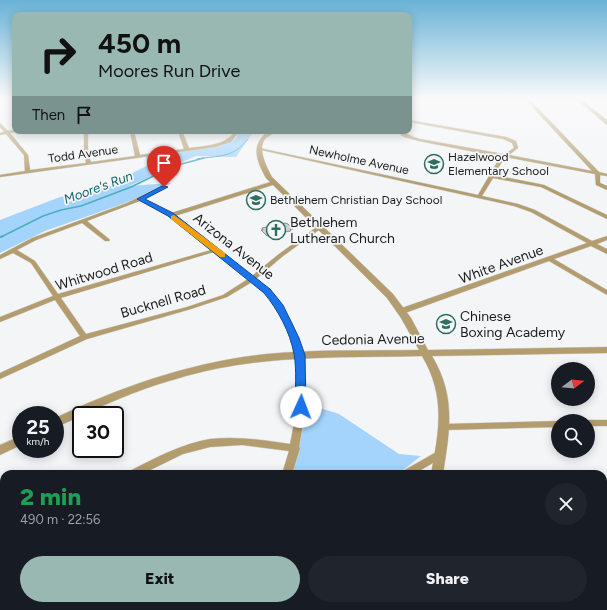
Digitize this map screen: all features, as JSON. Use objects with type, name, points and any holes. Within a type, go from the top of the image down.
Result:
[{"type":"street","points":[[2,126],[26,155],[28,172]]},
{"type":"street","points":[[439,126],[508,139],[514,142],[516,148],[503,156],[479,197]]},
{"type":"street","points":[[553,126],[597,173],[598,184],[607,188]]},
{"type":"street","points":[[0,134],[12,132]]},
{"type":"street","points":[[86,134],[86,153],[89,164]]},
{"type":"street","points":[[133,134],[138,157]]},
{"type":"street","points":[[181,134],[188,150]]},
{"type":"street","name":"Todd Avenue","points":[[0,176],[223,144],[232,138],[233,134]]},
{"type":"street","points":[[269,134],[261,140],[259,149],[266,172],[274,183],[379,284],[402,311],[436,372],[443,393],[444,427],[438,470]]},
{"type":"street","points":[[402,134],[412,138],[607,175]]},
{"type":"street","name":"Newholme Avenue","points":[[259,149],[524,207],[607,252]]},
{"type":"street","points":[[491,176],[542,186],[607,217]]},
{"type":"street","points":[[171,215],[274,183]]},
{"type":"street","points":[[0,257],[34,239],[140,199],[164,187]]},
{"type":"street","name":"Arizona Avenue","points":[[140,199],[171,215],[253,279],[267,291],[280,306],[300,355],[301,407],[296,448],[288,470]]},
{"type":"street","points":[[83,221],[107,240]]},
{"type":"street","name":"Bucknell Road","points":[[0,376],[84,337],[225,296],[253,279],[281,255],[320,227]]},
{"type":"street","name":"White Avenue","points":[[402,311],[607,238]]},
{"type":"street","points":[[12,250],[33,262],[84,337]]},
{"type":"street","name":"Whitwood Road","points":[[0,320],[57,297],[216,250]]},
{"type":"street","points":[[550,259],[607,293]]},
{"type":"street","name":"Cedonia Avenue","points":[[64,419],[107,398],[170,376],[243,360],[300,355],[607,350]]},
{"type":"street","points":[[595,423],[607,423]]},
{"type":"street","points":[[444,427],[551,424]]},
{"type":"street","points":[[142,470],[181,452],[208,444],[245,442],[296,448]]},
{"type":"street","points":[[0,450],[12,444]]},
{"type":"street","points":[[413,470],[440,454]]},
{"type":"shaded area","points":[[236,134],[252,134],[236,157],[196,156],[129,186],[172,183],[128,202],[45,231],[0,253],[0,220],[60,197],[110,186],[134,178],[130,174],[149,165],[146,157],[222,145],[231,142],[237,137]]},
{"type":"shaded area","points":[[307,404],[339,414],[399,454],[421,456],[403,470],[289,470]]},
{"type":"building","name":"Bethlehem Lutheran Church","points":[[285,223],[293,229],[290,229],[291,231],[283,231],[267,236],[261,230],[263,230],[262,228]]},
{"type":"waterway","name":"Moore's Run","points":[[204,158],[231,153],[237,150],[248,139]]},
{"type":"waterway","name":"Moore's Run","points":[[3,236],[43,216],[61,210],[81,206],[131,187],[174,166],[204,158]]},
{"type":"waterway","name":"Moore's Run","points":[[197,159],[204,158]]},
{"type":"slow traffic","points":[[174,217],[222,255]]},
{"type":"place","name":"Hazelwood Elementary School","points":[[434,164]]},
{"type":"place","name":"Bethlehem Christian Day School","points":[[256,200]]},
{"type":"place","name":"Bethlehem Lutheran Church","points":[[276,230]]},
{"type":"place","name":"Chinese Boxing Academy","points":[[446,324]]},
{"type":"route","points":[[164,187],[140,199],[171,215],[267,291],[274,297],[280,306],[300,355],[301,407]]}]
